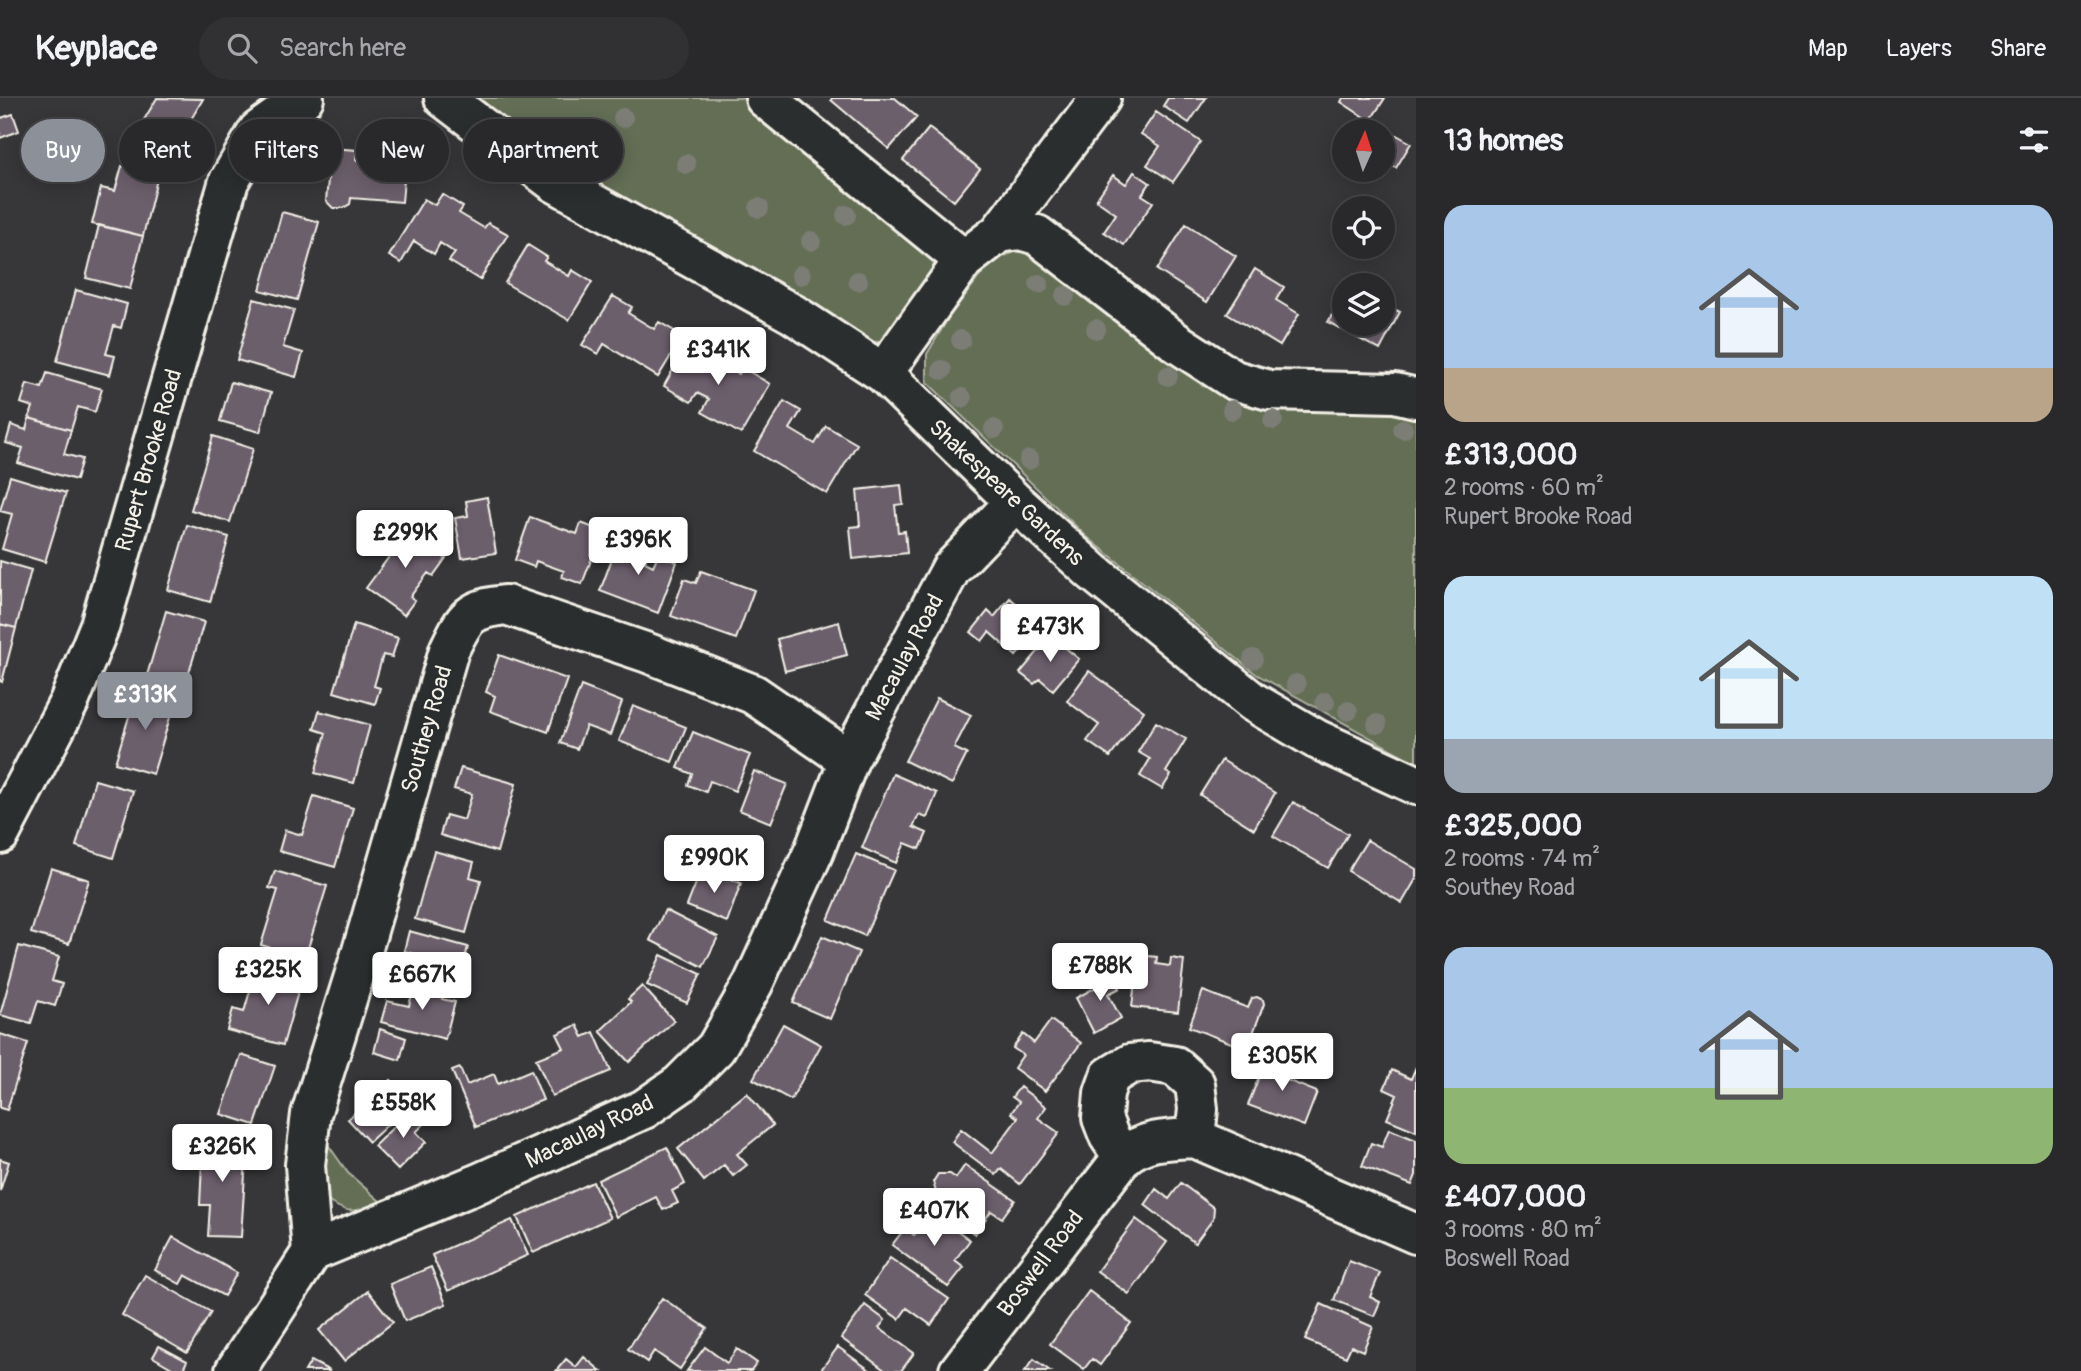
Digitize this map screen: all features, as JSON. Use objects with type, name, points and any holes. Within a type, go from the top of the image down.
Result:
[{"type":"street","name":"Rupert Brooke Road","points":[[0,834],[69,702],[100,625],[229,181],[258,131],[304,98]]},
{"type":"street","name":"Shakespeare Gardens","points":[[444,98],[554,182],[793,314],[883,373],[1015,502],[1103,581],[1253,702],[1317,740],[1416,786]]},
{"type":"street","points":[[765,98],[964,260]]},
{"type":"street","points":[[883,373],[964,260],[999,233],[1101,98]]},
{"type":"street","points":[[999,233],[1020,230],[1037,235],[1177,343],[1234,380],[1269,390],[1395,393],[1416,398]]},
{"type":"street","name":"Macaulay Road","points":[[312,1252],[479,1183],[644,1109],[680,1084],[716,1048],[753,984],[814,851],[849,760],[951,569],[1015,502]]},
{"type":"street","name":"Southey Road","points":[[312,1252],[305,1165],[311,1114],[362,951],[449,650],[464,620],[484,607],[506,605],[648,653],[753,694],[849,760]]},
{"type":"street","points":[[1123,1157],[1109,1136],[1102,1118],[1104,1093],[1110,1076],[1130,1064],[1149,1062],[1175,1066],[1195,1084],[1198,1109],[1195,1138]]},
{"type":"street","name":"Boswell Road","points":[[959,1371],[1132,1148],[1160,1140],[1195,1138],[1416,1234]]},
{"type":"street","points":[[236,1371],[312,1252]]},
{"type":"green space","points":[[471,98],[746,98],[913,235],[933,256],[934,277],[885,341],[867,343],[586,182],[623,182],[623,119],[498,119]]},
{"type":"green space","points":[[1021,250],[1046,263],[1201,377],[1416,411],[1416,763],[1256,674],[1086,536],[927,382],[927,354],[949,317],[992,260]]},
{"type":"green space","points":[[324,1139],[348,1173],[381,1202],[352,1211],[324,1199]]},
{"type":"building","points":[[157,98],[203,99],[191,119],[144,119]]},
{"type":"building","points":[[895,98],[917,117],[889,149],[831,100]]},
{"type":"building","points":[[1168,98],[1206,98],[1189,123],[1163,106]]},
{"type":"building","points":[[1343,98],[1385,98],[1371,119],[1367,119],[1341,102]]},
{"type":"building","points":[[1156,112],[1201,142],[1173,182],[1147,165],[1160,146],[1141,134]]},
{"type":"building","points":[[13,114],[19,131],[0,138],[0,117]]},
{"type":"building","points":[[929,128],[980,169],[954,201],[903,160]]},
{"type":"building","points":[[1395,134],[1411,143],[1395,167]]},
{"type":"building","points":[[342,149],[356,150],[356,182],[404,182],[402,202],[351,198],[350,204],[343,208],[333,208],[326,201],[328,182],[342,182]]},
{"type":"building","points":[[1134,172],[1150,183],[1142,195],[1153,202],[1124,245],[1104,232],[1116,214],[1096,200],[1113,175],[1126,184]]},
{"type":"building","points":[[119,177],[119,182],[156,182],[143,236],[92,224],[101,188],[115,191]]},
{"type":"building","points":[[442,194],[463,207],[459,213],[484,228],[488,223],[508,234],[480,280],[449,261],[455,253],[440,243],[434,254],[414,241],[401,263],[389,256],[424,199],[435,205]]},
{"type":"building","points":[[282,212],[319,222],[297,300],[260,290]]},
{"type":"building","points":[[1186,224],[1236,256],[1207,302],[1157,270]]},
{"type":"building","points":[[99,225],[143,236],[130,289],[86,278]]},
{"type":"building","points":[[528,245],[547,257],[544,261],[569,276],[572,270],[592,282],[569,320],[505,283]]},
{"type":"building","points":[[1255,269],[1284,287],[1276,300],[1299,314],[1280,346],[1227,314]]},
{"type":"building","points":[[76,290],[127,304],[121,328],[114,326],[106,354],[115,356],[110,375],[57,361]]},
{"type":"building","points":[[613,296],[632,307],[628,313],[654,329],[659,322],[683,336],[658,377],[604,344],[598,354],[582,345]]},
{"type":"building","points":[[254,299],[294,310],[283,347],[303,353],[296,377],[237,360]]},
{"type":"building","points":[[1354,336],[1387,336],[1380,350]]},
{"type":"building","points":[[699,341],[718,353],[714,359],[739,374],[743,368],[770,384],[741,434],[702,412],[709,399],[697,393],[691,402],[664,386],[680,357],[687,361]]},
{"type":"building","points":[[47,373],[102,389],[95,412],[78,407],[71,430],[29,418],[33,407],[21,403],[27,384],[42,388]]},
{"type":"building","points":[[231,382],[271,393],[260,432],[220,421]]},
{"type":"building","points":[[784,401],[801,411],[790,429],[815,444],[826,426],[857,444],[827,494],[754,451]]},
{"type":"building","points":[[29,418],[71,430],[64,454],[82,459],[76,480],[18,463],[23,448],[6,443],[11,425],[26,430]]},
{"type":"building","points":[[213,436],[253,449],[230,522],[191,510]]},
{"type":"building","points":[[10,476],[66,493],[45,562],[2,549],[12,514],[0,511]]},
{"type":"building","points":[[901,485],[903,504],[895,505],[898,532],[905,531],[907,553],[853,559],[850,527],[860,526],[857,490]]},
{"type":"building","points":[[487,497],[496,553],[462,558],[455,518],[468,516],[466,501]]},
{"type":"building","points":[[530,517],[577,534],[581,523],[602,531],[582,584],[562,577],[564,571],[536,561],[534,567],[515,560]]},
{"type":"building","points":[[187,525],[229,537],[210,602],[168,590]]},
{"type":"building","points":[[401,525],[446,558],[433,576],[428,573],[410,597],[415,600],[404,615],[366,588],[397,546],[389,540]]},
{"type":"building","points":[[619,540],[649,552],[645,562],[653,566],[658,555],[677,562],[658,613],[600,591]]},
{"type":"building","points":[[0,561],[31,570],[16,628],[0,624]]},
{"type":"building","points":[[701,571],[754,590],[736,639],[671,616],[684,579],[696,583]]},
{"type":"building","points":[[1010,598],[1025,611],[1020,617],[1037,631],[1016,656],[989,632],[982,641],[971,632],[988,611],[994,617]]},
{"type":"building","points":[[166,611],[204,622],[183,693],[145,682]]},
{"type":"building","points":[[839,622],[847,655],[785,671],[777,639]]},
{"type":"building","points":[[0,624],[16,628],[2,682],[0,681]]},
{"type":"building","points":[[354,624],[398,638],[392,657],[383,655],[374,686],[380,688],[375,704],[334,692]]},
{"type":"building","points":[[1051,636],[1079,659],[1053,690],[1040,679],[1034,684],[1020,673]]},
{"type":"building","points":[[499,655],[567,679],[548,732],[490,711],[495,696],[486,692]]},
{"type":"building","points":[[1089,671],[1144,711],[1110,757],[1087,741],[1099,725],[1067,701]]},
{"type":"building","points":[[581,686],[622,702],[610,735],[586,726],[577,749],[560,743]]},
{"type":"building","points":[[137,690],[175,701],[153,774],[115,763]]},
{"type":"building","points":[[937,698],[971,715],[954,748],[967,754],[952,784],[905,761]]},
{"type":"building","points":[[633,706],[686,727],[672,762],[619,741]]},
{"type":"building","points":[[319,711],[370,725],[354,783],[315,773],[326,733],[314,729]]},
{"type":"building","points":[[1156,722],[1186,739],[1166,772],[1171,775],[1162,789],[1140,776],[1150,759],[1138,752]]},
{"type":"building","points":[[693,732],[750,755],[735,791],[710,781],[706,792],[688,785],[692,774],[678,768]]},
{"type":"building","points":[[1222,760],[1275,793],[1254,829],[1200,795]]},
{"type":"building","points":[[461,768],[516,784],[497,852],[440,835],[446,815],[464,820],[472,794],[454,789]]},
{"type":"building","points":[[754,771],[787,784],[771,823],[739,810]]},
{"type":"building","points":[[893,774],[937,793],[927,818],[919,815],[913,827],[927,833],[920,849],[905,843],[896,863],[862,848]]},
{"type":"building","points":[[95,780],[133,791],[113,858],[76,846]]},
{"type":"building","points":[[314,796],[353,808],[335,867],[279,851],[285,830],[302,835]]},
{"type":"building","points":[[1293,802],[1348,834],[1328,868],[1273,836]]},
{"type":"building","points":[[1367,840],[1416,869],[1416,879],[1402,903],[1348,871]]},
{"type":"building","points":[[434,851],[474,862],[470,877],[481,880],[466,933],[415,919]]},
{"type":"building","points":[[856,854],[894,870],[865,936],[828,920]]},
{"type":"building","points":[[51,868],[89,880],[69,944],[31,933]]},
{"type":"building","points":[[702,868],[741,883],[727,922],[687,906]]},
{"type":"building","points":[[275,871],[327,886],[305,958],[261,945],[278,890],[269,888]]},
{"type":"building","points":[[665,910],[718,937],[703,967],[650,940]]},
{"type":"building","points":[[409,931],[468,947],[458,984],[447,981],[445,991],[415,982],[422,956],[404,951]]},
{"type":"building","points":[[822,936],[859,952],[830,1019],[793,1003]]},
{"type":"building","points":[[19,946],[59,957],[52,981],[62,984],[55,1006],[38,1001],[31,1023],[0,1015]]},
{"type":"building","points":[[661,955],[701,974],[687,1003],[647,985]]},
{"type":"building","points":[[1138,955],[1157,957],[1156,964],[1170,966],[1171,958],[1184,960],[1178,1012],[1132,1007]]},
{"type":"building","points":[[257,966],[302,978],[283,1045],[227,1030],[233,1009],[244,1012]]},
{"type":"building","points":[[1109,968],[1120,988],[1108,994],[1121,1018],[1094,1033],[1076,998],[1102,984],[1097,974]]},
{"type":"building","points":[[415,982],[445,991],[442,999],[455,1002],[445,1039],[381,1022],[387,1001],[409,1006]]},
{"type":"building","points":[[642,986],[674,1021],[629,1062],[600,1031],[631,1002],[628,999]]},
{"type":"building","points":[[1203,991],[1248,1008],[1252,998],[1263,1000],[1264,1004],[1247,1049],[1189,1027]]},
{"type":"building","points":[[1051,1020],[1081,1043],[1045,1091],[1014,1068],[1023,1055],[1013,1048],[1023,1034],[1034,1043]]},
{"type":"building","points":[[783,1024],[821,1045],[791,1100],[753,1079]]},
{"type":"building","points":[[577,1025],[583,1037],[594,1032],[611,1071],[552,1096],[536,1059],[564,1048],[557,1034]]},
{"type":"building","points":[[380,1029],[406,1038],[400,1060],[374,1052]]},
{"type":"building","points":[[0,1034],[28,1043],[7,1110],[0,1108]]},
{"type":"building","points":[[241,1055],[275,1066],[255,1125],[221,1114]]},
{"type":"building","points":[[1267,1056],[1294,1066],[1289,1081],[1317,1092],[1304,1126],[1248,1105]]},
{"type":"building","points":[[1416,1067],[1416,1131],[1387,1119],[1397,1095],[1384,1089],[1392,1070],[1411,1079]]},
{"type":"building","points":[[460,1068],[467,1085],[494,1074],[498,1084],[531,1070],[543,1100],[476,1127],[452,1071]]},
{"type":"building","points":[[391,1080],[412,1102],[369,1142],[348,1119]]},
{"type":"building","points":[[1020,1087],[1046,1107],[1038,1118],[1059,1133],[1020,1184],[1001,1169],[996,1175],[952,1142],[961,1129],[992,1153],[1018,1118],[1011,1113],[1019,1102],[1012,1097]]},
{"type":"building","points":[[747,1093],[773,1125],[737,1154],[747,1165],[733,1176],[724,1165],[704,1181],[678,1149]]},
{"type":"building","points":[[413,1108],[427,1121],[416,1132],[426,1142],[398,1170],[374,1146]]},
{"type":"building","points":[[1389,1129],[1416,1140],[1416,1175],[1412,1185],[1362,1166],[1371,1143],[1382,1147]]},
{"type":"building","points":[[193,1140],[247,1143],[241,1237],[208,1236],[210,1205],[200,1205],[202,1162],[191,1161]]},
{"type":"building","points":[[667,1147],[685,1184],[672,1191],[678,1203],[663,1210],[656,1197],[616,1217],[598,1180]]},
{"type":"building","points":[[0,1159],[9,1162],[0,1191]]},
{"type":"building","points":[[965,1165],[1015,1200],[1002,1218],[991,1211],[975,1234],[936,1207],[943,1197],[936,1192],[933,1182],[938,1174],[950,1174],[956,1178]]},
{"type":"building","points":[[593,1182],[610,1218],[533,1253],[517,1217]]},
{"type":"building","points":[[1181,1183],[1214,1208],[1213,1219],[1195,1243],[1145,1205],[1156,1189],[1169,1199]]},
{"type":"building","points":[[932,1212],[970,1240],[955,1260],[964,1267],[948,1287],[892,1245],[905,1228],[914,1235]]},
{"type":"building","points":[[1136,1219],[1167,1242],[1129,1294],[1097,1271]]},
{"type":"building","points":[[512,1220],[528,1255],[448,1291],[432,1255]]},
{"type":"building","points":[[173,1237],[237,1273],[224,1296],[185,1275],[180,1284],[155,1270]]},
{"type":"building","points":[[890,1258],[949,1299],[931,1325],[907,1308],[899,1319],[865,1295]]},
{"type":"building","points":[[1349,1261],[1380,1273],[1370,1297],[1380,1302],[1374,1316],[1334,1300]]},
{"type":"building","points":[[431,1267],[446,1304],[405,1321],[390,1284]]},
{"type":"building","points":[[145,1275],[211,1312],[187,1353],[122,1315]]},
{"type":"building","points":[[368,1291],[393,1322],[344,1361],[319,1330]]},
{"type":"building","points":[[1089,1291],[1131,1323],[1100,1365],[1092,1359],[1084,1369],[1050,1344]]},
{"type":"building","points":[[662,1298],[707,1328],[680,1369],[654,1351],[647,1362],[628,1349]]},
{"type":"building","points":[[1321,1304],[1373,1327],[1363,1351],[1351,1346],[1346,1357],[1305,1340]]},
{"type":"building","points":[[865,1305],[885,1320],[879,1328],[914,1353],[901,1371],[886,1371],[841,1338]]},
{"type":"building","points":[[159,1346],[187,1361],[182,1371],[177,1371],[153,1357]]},
{"type":"building","points":[[705,1347],[727,1363],[737,1349],[757,1363],[751,1371],[687,1371]]},
{"type":"building","points":[[838,1347],[871,1371],[820,1371]]},
{"type":"building","points":[[584,1357],[601,1371],[556,1371],[566,1359],[576,1367]]},
{"type":"building","points":[[1034,1359],[1050,1371],[1025,1371]]},
{"type":"building","points":[[311,1361],[330,1371],[305,1371]]}]
